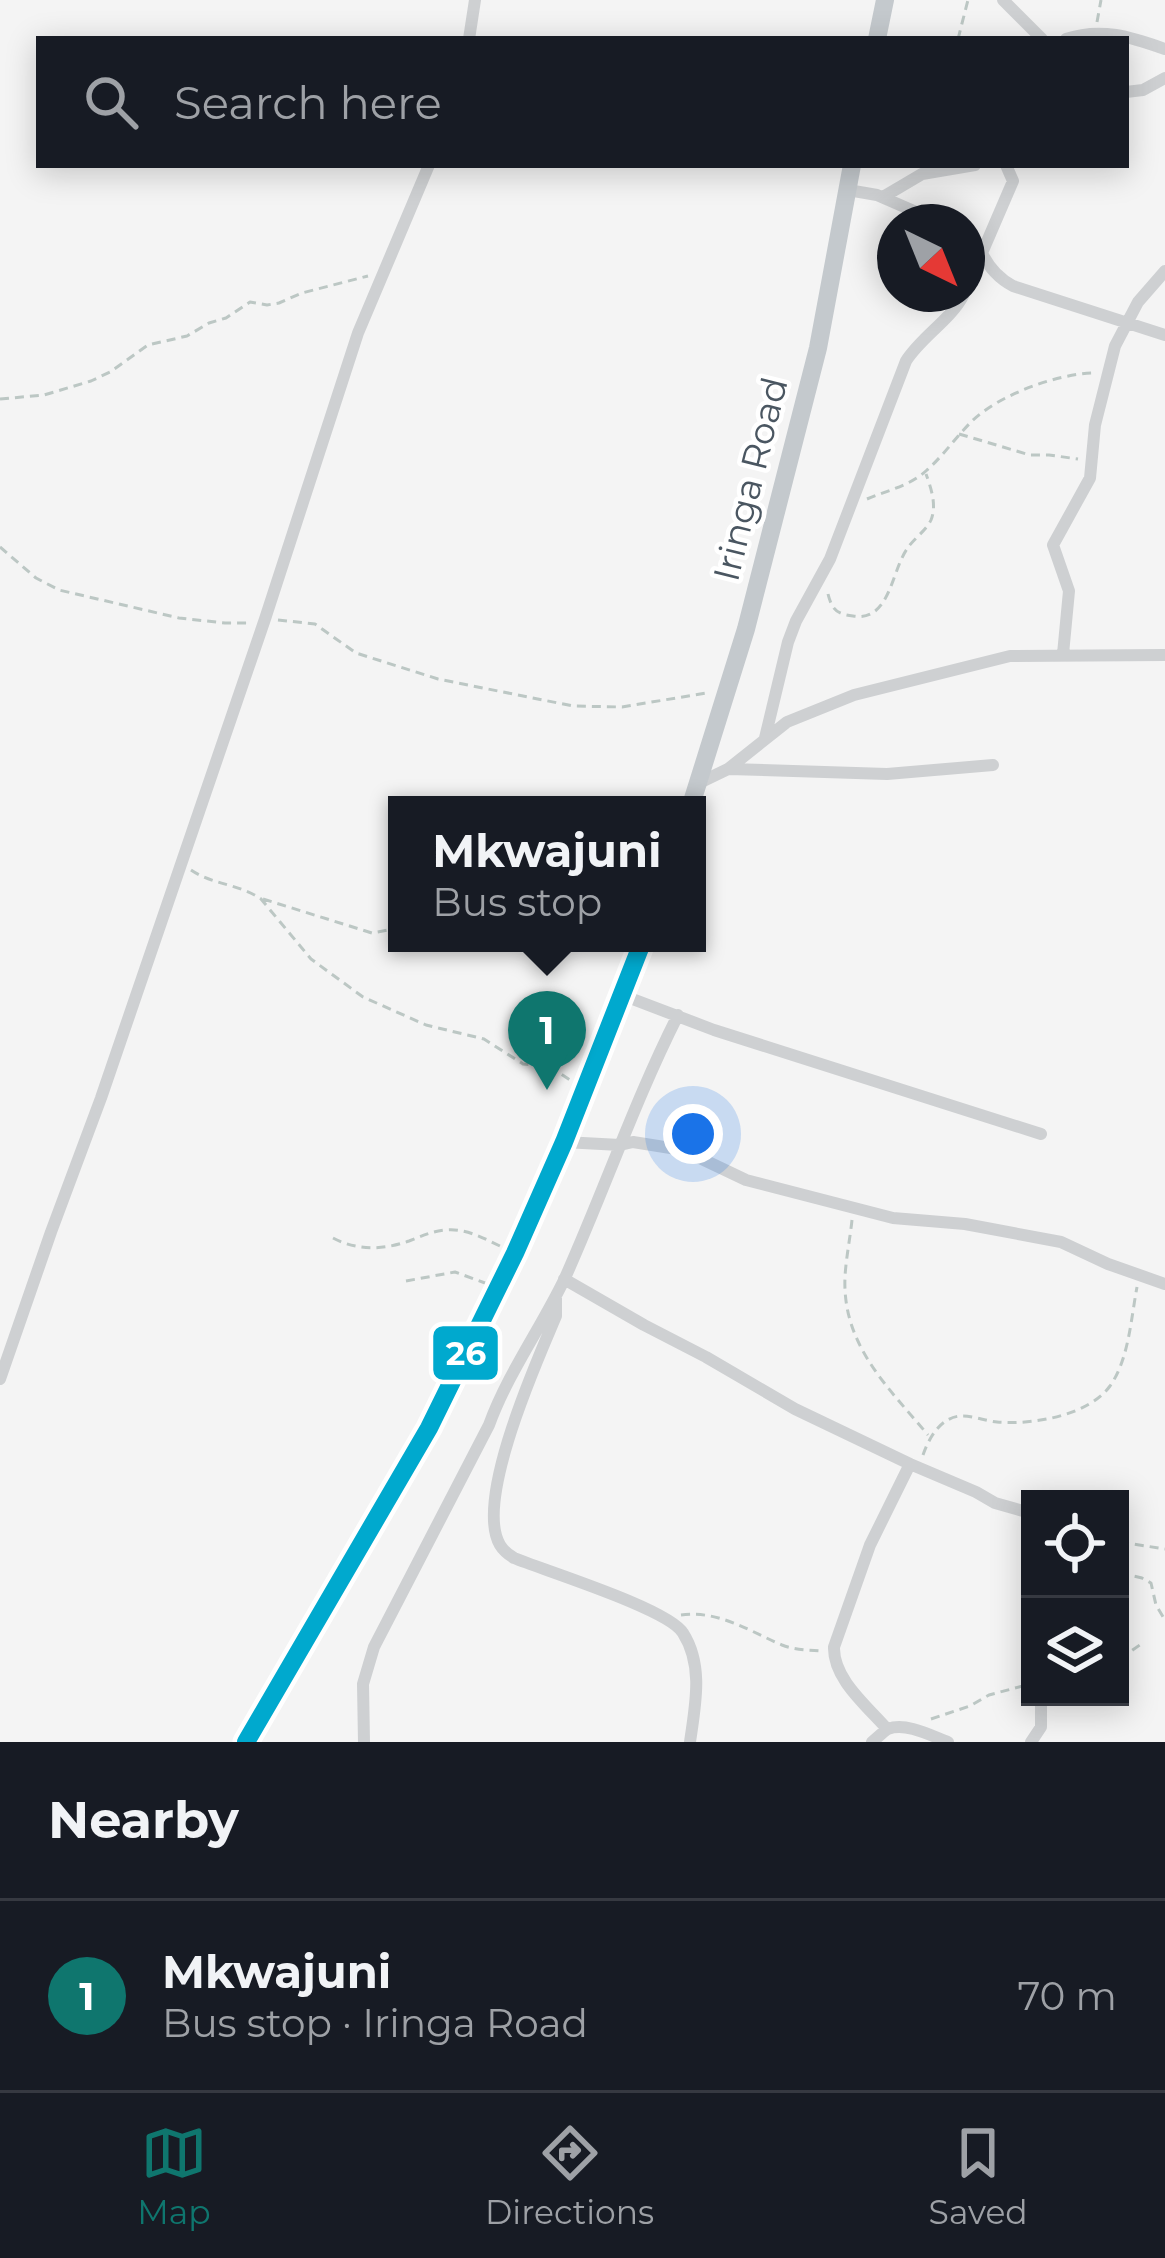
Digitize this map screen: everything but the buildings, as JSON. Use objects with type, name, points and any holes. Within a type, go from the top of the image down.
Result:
[{"type":"highway","points":[[878,36],[885,0]]},
{"type":"highway","name":"Iringa Road","points":[[694,796],[746,629],[818,347],[852,168]]},
{"type":"highway","points":[[246,1742],[429,1428],[564,1142],[639,952]]},
{"type":"street","points":[[469,36],[475,0]]},
{"type":"street","points":[[1003,0],[1039,36]]},
{"type":"street","points":[[1078,36],[1095,32],[1111,36]]},
{"type":"street","points":[[1129,40],[1165,49]]},
{"type":"street","points":[[1129,92],[1165,79]]},
{"type":"street","points":[[0,1379],[265,619],[358,333],[428,168]]},
{"type":"street","points":[[883,197],[922,174],[957,168]]},
{"type":"street","points":[[1007,168],[1013,181]]},
{"type":"street","points":[[985,246],[1020,168]]},
{"type":"street","points":[[848,190],[899,204]]},
{"type":"street","points":[[985,258],[1013,286],[1165,335]]},
{"type":"street","points":[[1064,654],[1069,590],[1053,545],[1088,484],[1095,425],[1124,324],[1165,272]]},
{"type":"street","points":[[765,738],[788,642],[849,511],[882,418],[907,361],[952,312]]},
{"type":"street","points":[[699,783],[728,769],[787,722],[854,695],[1010,656],[1165,655]]},
{"type":"street","points":[[728,769],[869,774],[993,766]]},
{"type":"street","points":[[622,995],[1041,1134]]},
{"type":"street","points":[[364,1742],[363,1684],[374,1646],[489,1425],[502,1390],[564,1279],[651,1067],[678,1015]]},
{"type":"street","points":[[564,1142],[632,1142],[683,1150],[746,1180],[893,1218],[1041,1237],[1165,1284]]},
{"type":"street","points":[[564,1279],[795,1409],[995,1503],[1021,1510]]},
{"type":"street","points":[[556,1294],[556,1316],[499,1470],[494,1507],[497,1542],[514,1558],[676,1623],[691,1649],[698,1692],[690,1742]]},
{"type":"street","points":[[886,1729],[843,1678],[833,1656],[870,1545],[914,1466]]},
{"type":"street","points":[[1031,1742],[1041,1727],[1041,1706]]},
{"type":"street","points":[[872,1742],[886,1729],[914,1730],[948,1742]]},
{"type":"path","points":[[959,36],[968,0]]},
{"type":"path","points":[[1095,32],[1102,0]]},
{"type":"path","points":[[0,399],[44,395],[91,381],[148,345],[187,336],[250,302],[279,303],[381,273]]},
{"type":"path","points":[[849,511],[926,472],[976,416],[1008,396],[1083,374],[1107,373]]},
{"type":"path","points":[[959,434],[1030,455],[1091,462]]},
{"type":"path","points":[[821,577],[835,611],[859,617],[878,611],[908,546],[931,520],[933,501],[926,472]]},
{"type":"path","points":[[0,547],[36,578],[59,590],[179,618],[315,624],[356,653],[438,679],[573,706],[622,707],[726,691]]},
{"type":"path","points":[[181,860],[196,874],[261,898],[372,933],[388,930]]},
{"type":"path","points":[[261,898],[311,959],[363,997],[425,1024],[484,1039],[524,1064],[549,1066],[583,1095]]},
{"type":"path","points":[[854,1206],[844,1281],[858,1345],[929,1437]]},
{"type":"path","points":[[334,1238],[349,1246],[380,1248],[450,1229],[514,1253]]},
{"type":"path","points":[[406,1282],[454,1272],[497,1289]]},
{"type":"path","points":[[914,1466],[929,1437],[959,1416],[1022,1422],[1051,1417],[1090,1404],[1108,1390],[1119,1370],[1139,1275]]},
{"type":"path","points":[[1129,1543],[1165,1549]]},
{"type":"path","points":[[1129,1576],[1151,1583],[1165,1620]]},
{"type":"path","points":[[665,1617],[708,1615],[784,1646],[833,1656]]},
{"type":"path","points":[[1129,1653],[1144,1642]]},
{"type":"path","points":[[914,1730],[939,1714],[1021,1686]]},
{"type":"transit line","name":"26","points":[[246,1742],[429,1428],[564,1142],[638,952]]},
{"type":"place","name":"Mkwajuni","points":[[547,1090]]}]
